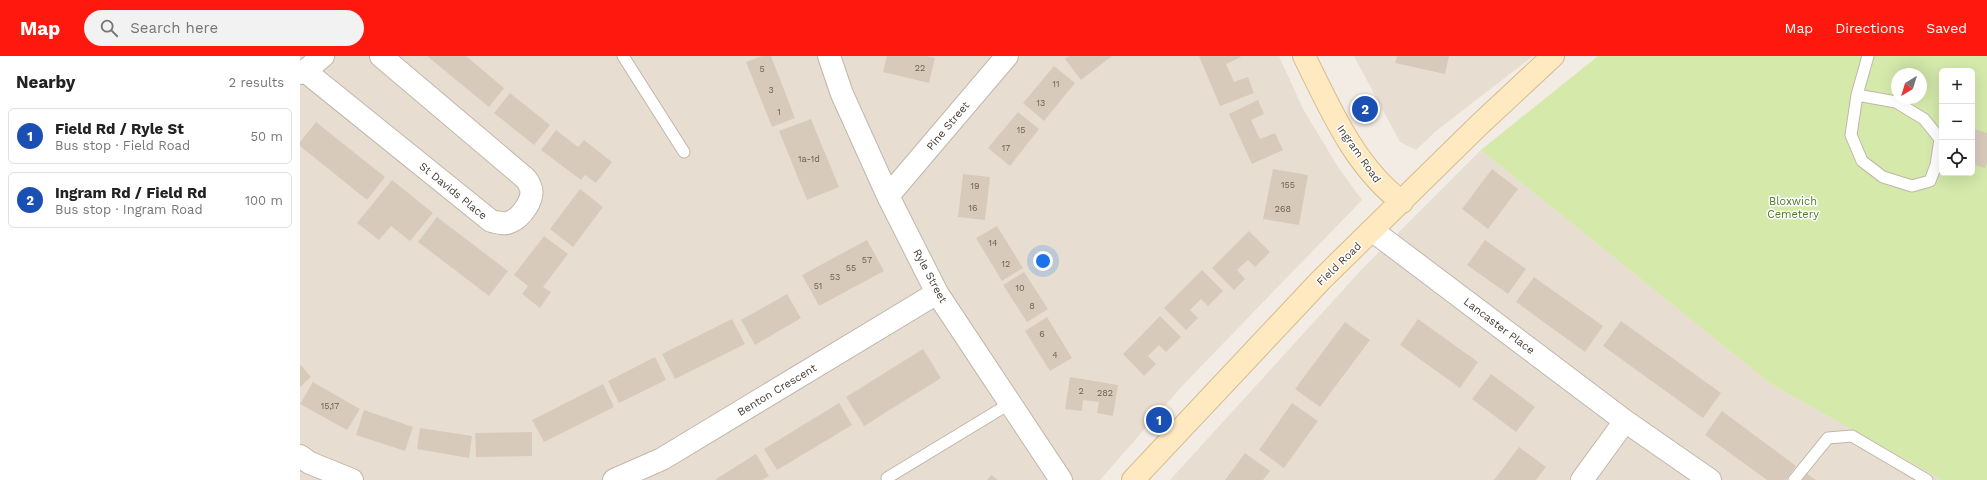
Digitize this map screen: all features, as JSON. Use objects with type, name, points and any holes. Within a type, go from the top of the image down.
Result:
[{"type":"street","points":[[303,72],[323,56]]},
{"type":"street","name":"St Davids Place","points":[[303,72],[491,221],[510,222],[519,216],[531,195],[531,186],[525,178],[381,56]]},
{"type":"street","name":"Ryle Street","points":[[829,56],[842,94],[888,196],[937,293],[1009,404],[1061,480]]},
{"type":"street","name":"Pine Street","points":[[888,196],[1007,56]]},
{"type":"street","name":"Ingram Road","points":[[1304,56],[1341,131],[1384,189],[1402,202]]},
{"type":"street","name":"Field Road","points":[[1133,480],[1321,280],[1373,231],[1479,125],[1553,56]]},
{"type":"street","name":"Lancaster Place","points":[[1373,231],[1625,421],[1710,480]]},
{"type":"street","name":"Benton Crescent","points":[[614,480],[662,459],[937,293]]},
{"type":"street","points":[[1582,480],[1625,421]]},
{"type":"street","points":[[300,456],[310,463],[352,480]]},
{"type":"lane","points":[[623,56],[684,152]]},
{"type":"lane","points":[[1857,95],[1896,102],[1924,119],[1940,139],[1936,165],[1930,181],[1912,186],[1883,177],[1862,161],[1851,135],[1857,95],[1868,56]]},
{"type":"lane","points":[[887,478],[1009,404]]},
{"type":"lane","points":[[1794,480],[1828,438],[1852,436],[1927,480]]},
{"type":"shaded area","points":[[300,56],[1279,56],[1303,109],[1338,167],[1362,200],[1184,384],[1100,480],[300,480]]},
{"type":"shaded area","points":[[1354,56],[1533,56],[1436,131],[1416,150],[1400,142]]},
{"type":"shaded area","points":[[1481,150],[1771,384],[1942,480],[1170,480],[1363,268]]},
{"type":"green space","name":"Bloxwich Cemetery","points":[[1598,56],[1987,56],[1987,480],[1942,480],[1771,384],[1481,150]]},
{"type":"building","points":[[427,56],[466,56],[504,88],[489,107]]},
{"type":"building","points":[[762,56],[771,56],[795,118],[772,127],[746,62]]},
{"type":"building","points":[[887,56],[926,56],[935,58],[929,83],[883,72]]},
{"type":"building","points":[[1069,56],[1112,56],[1081,80],[1065,59]]},
{"type":"building","points":[[1199,56],[1240,56],[1241,57],[1226,64],[1234,82],[1248,77],[1254,93],[1220,106]]},
{"type":"building","points":[[1397,56],[1449,56],[1445,74],[1395,63]]},
{"type":"building","points":[[1054,66],[1075,83],[1044,121],[1023,103]]},
{"type":"building","points":[[510,93],[550,125],[534,145],[494,113]]},
{"type":"building","points":[[1258,100],[1264,114],[1251,120],[1260,139],[1275,133],[1283,150],[1252,164],[1229,114]]},
{"type":"building","points":[[1018,112],[1039,129],[1010,166],[988,148]]},
{"type":"building","points":[[811,119],[839,187],[807,200],[779,131]]},
{"type":"building","points":[[316,122],[385,177],[367,200],[300,146],[300,142]]},
{"type":"building","points":[[1975,129],[1987,133],[1987,163],[1985,168],[1975,165]]},
{"type":"building","points":[[556,130],[578,147],[584,140],[612,162],[596,183],[585,175],[581,180],[541,150]]},
{"type":"building","points":[[1273,169],[1308,175],[1299,225],[1263,219]]},
{"type":"building","points":[[1492,169],[1518,189],[1488,229],[1462,209]]},
{"type":"building","points":[[963,174],[990,177],[985,220],[958,217]]},
{"type":"building","points":[[392,180],[433,213],[410,241],[391,226],[379,240],[357,223]]},
{"type":"building","points":[[580,189],[603,207],[573,247],[550,229]]},
{"type":"building","points":[[437,217],[508,271],[489,296],[418,242]]},
{"type":"building","points":[[997,226],[1023,268],[1002,281],[976,238]]},
{"type":"building","points":[[1249,231],[1270,252],[1255,267],[1248,260],[1237,270],[1245,279],[1234,290],[1212,268]]},
{"type":"building","points":[[544,236],[568,254],[543,287],[551,292],[540,308],[522,294],[528,286],[514,275]]},
{"type":"building","points":[[867,240],[884,271],[819,306],[802,275]]},
{"type":"building","points":[[1485,240],[1526,269],[1508,294],[1467,265]]},
{"type":"building","points":[[1202,270],[1223,291],[1208,306],[1201,299],[1190,310],[1198,318],[1186,330],[1164,308]]},
{"type":"building","points":[[1024,272],[1048,309],[1027,322],[1003,285]]},
{"type":"building","points":[[1534,277],[1603,326],[1585,352],[1516,302]]},
{"type":"building","points":[[787,294],[801,318],[755,345],[741,320]]},
{"type":"building","points":[[1160,316],[1181,337],[1166,352],[1159,345],[1148,356],[1156,364],[1144,376],[1123,354]]},
{"type":"building","points":[[1047,317],[1072,358],[1050,371],[1025,331]]},
{"type":"building","points":[[732,319],[745,344],[675,379],[662,354]]},
{"type":"building","points":[[1418,319],[1478,362],[1460,388],[1400,345]]},
{"type":"building","points":[[1621,321],[1721,393],[1703,418],[1603,346]]},
{"type":"building","points":[[1345,322],[1370,340],[1320,407],[1295,389]]},
{"type":"building","points":[[923,349],[941,378],[864,426],[846,397]]},
{"type":"building","points":[[655,357],[666,380],[619,403],[608,381]]},
{"type":"building","points":[[300,364],[311,377],[300,387]]},
{"type":"building","points":[[1491,374],[1535,407],[1516,432],[1472,399]]},
{"type":"building","points":[[1070,377],[1118,385],[1113,416],[1097,413],[1099,402],[1083,400],[1082,411],[1065,409]]},
{"type":"building","points":[[313,382],[360,409],[347,430],[300,404]]},
{"type":"building","points":[[603,384],[614,407],[544,442],[532,420]]},
{"type":"building","points":[[839,403],[852,425],[777,470],[764,449]]},
{"type":"building","points":[[1292,403],[1318,421],[1284,468],[1259,450]]},
{"type":"building","points":[[364,410],[413,427],[405,451],[356,435]]},
{"type":"building","points":[[1722,411],[1796,466],[1786,480],[1767,480],[1705,435]]},
{"type":"building","points":[[420,428],[472,436],[469,458],[417,449]]},
{"type":"building","points":[[532,432],[532,456],[476,457],[475,433]]},
{"type":"building","points":[[1519,447],[1546,467],[1536,480],[1494,480]]},
{"type":"building","points":[[1245,453],[1270,471],[1263,480],[1225,480]]},
{"type":"building","points":[[756,454],[769,476],[762,480],[716,479]]},
{"type":"building","points":[[1806,473],[1816,480],[1800,480]]},
{"type":"building","points":[[991,475],[998,480],[987,480]]},
{"type":"place","name":"Ingram Rd / Field Rd","points":[[1365,109]]},
{"type":"place","name":"Field Rd / Ryle St","points":[[1159,420]]}]
